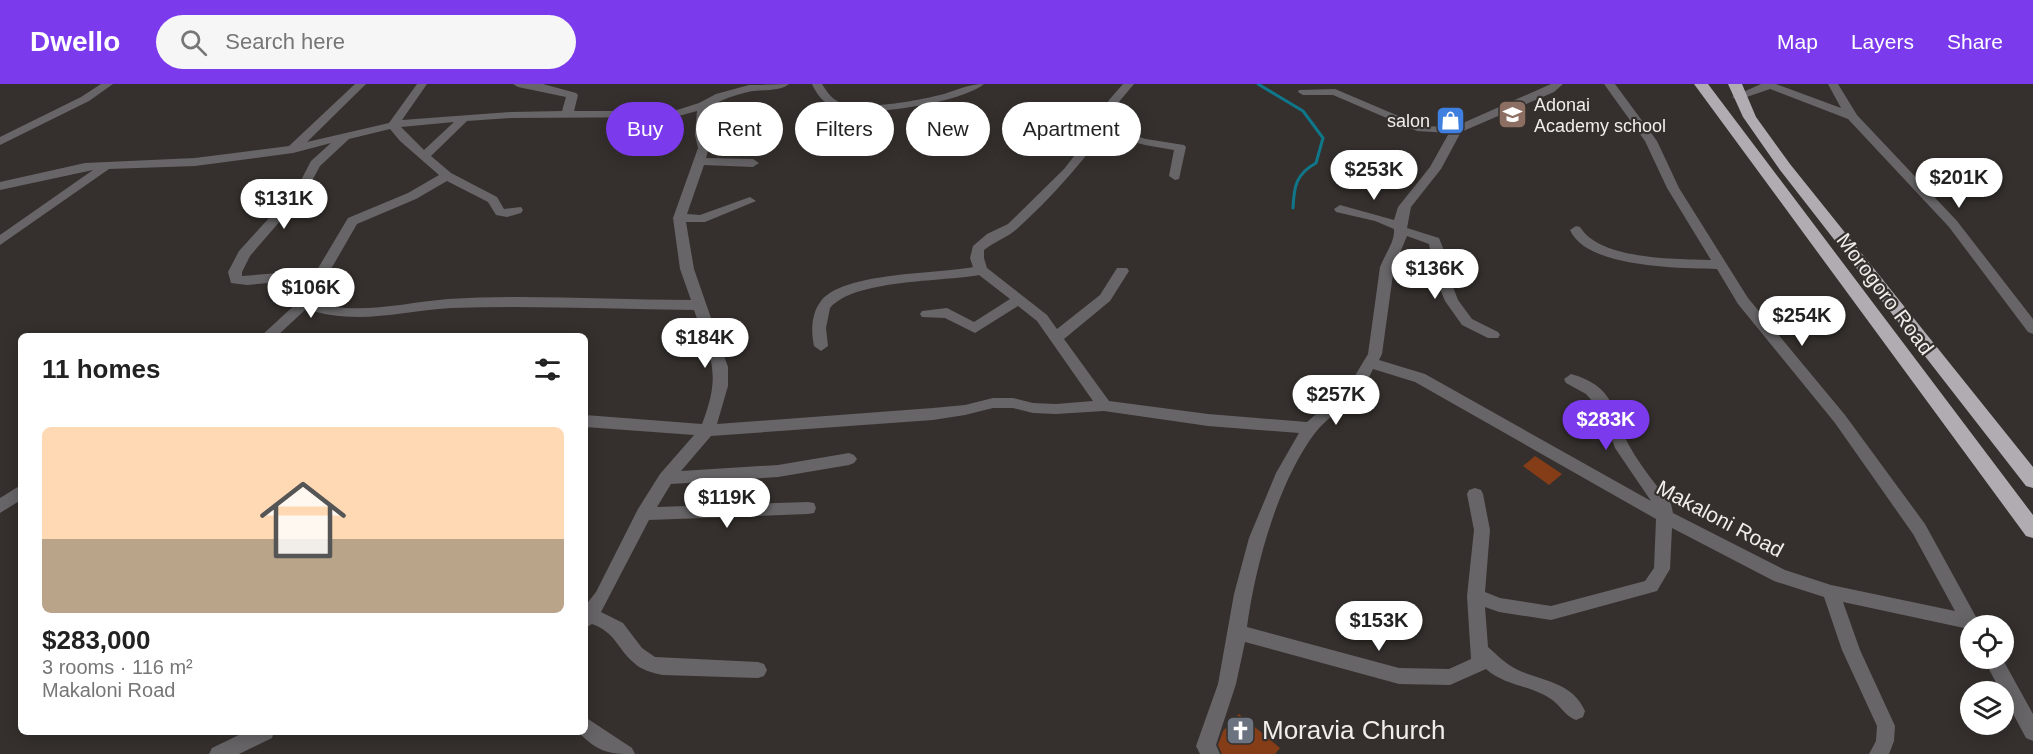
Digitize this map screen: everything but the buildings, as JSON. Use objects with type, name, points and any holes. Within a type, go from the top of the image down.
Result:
[{"type":"highway","name":"Morogoro Road","points":[[1701,84],[2033,530]]},
{"type":"highway","name":"Morogoro Road","points":[[1736,90],[1748,116],[1785,166],[2033,481]]},
{"type":"street","points":[[0,142],[85,99],[108,84]]},
{"type":"street","points":[[293,150],[361,84]]},
{"type":"street","points":[[393,125],[422,84]]},
{"type":"street","points":[[518,84],[562,87],[572,95],[567,115]]},
{"type":"street","points":[[709,102],[720,96],[748,88],[784,84]]},
{"type":"street","points":[[817,84],[829,101],[839,106],[857,107],[925,102],[950,96],[979,84]]},
{"type":"street","points":[[1113,102],[1129,84]]},
{"type":"street","points":[[1303,92],[1335,92],[1420,129],[1456,130],[1515,103],[1551,90],[1558,84]]},
{"type":"street","points":[[1595,84],[1612,88],[1651,141],[1673,189],[1743,301],[1840,420],[1919,529],[1966,615]]},
{"type":"street","points":[[1833,84],[1852,117],[1953,224],[2033,329]]},
{"type":"street","points":[[1736,90],[1768,85],[1852,117]]},
{"type":"street","points":[[0,186],[39,176],[108,165],[195,162],[293,150],[393,125],[511,114],[675,114],[696,107]]},
{"type":"street","points":[[424,156],[464,118]]},
{"type":"street","points":[[393,125],[404,139],[447,176],[493,200],[500,212],[507,213],[517,210]]},
{"type":"street","points":[[1210,754],[1206,746],[1227,684],[1243,594],[1257,538],[1284,473],[1310,428],[1355,388],[1375,354],[1387,267],[1391,254],[1401,238],[1399,226],[1407,200],[1435,169],[1456,130]]},
{"type":"street","points":[[322,274],[247,281],[236,280],[235,272],[244,254],[280,210],[303,187],[315,164],[346,136]]},
{"type":"street","points":[[1141,141],[1180,147],[1175,176]]},
{"type":"street","points":[[702,156],[689,183],[679,218],[687,269],[721,367],[719,394],[707,430],[666,478],[588,617],[615,626],[637,656],[647,664],[663,667],[758,670]]},
{"type":"street","points":[[1080,156],[1068,172],[1012,227],[992,237],[978,249],[976,258],[981,270],[1042,318],[1104,406]]},
{"type":"street","points":[[700,161],[753,163]]},
{"type":"street","points":[[0,241],[108,165]]},
{"type":"street","points":[[270,333],[304,304],[352,221],[412,196],[447,176]]},
{"type":"street","points":[[679,218],[701,219],[750,201]]},
{"type":"street","points":[[1340,209],[1379,218],[1434,241],[1443,279],[1455,307],[1467,322],[1493,335]]},
{"type":"street","points":[[1576,230],[1579,239],[1588,245],[1628,259],[1645,262],[1721,265]]},
{"type":"street","points":[[821,346],[819,326],[824,307],[830,299],[859,287],[981,270]]},
{"type":"street","points":[[1056,338],[1105,298],[1122,271]]},
{"type":"street","points":[[927,314],[947,313],[975,327],[1019,299]]},
{"type":"street","points":[[304,304],[330,312],[358,314],[466,303],[700,305]]},
{"type":"street","name":"Makaloni Road","points":[[1370,363],[1400,370],[1420,378],[1664,516],[1780,576],[1831,592],[1960,621]]},
{"type":"street","points":[[1476,596],[1499,605],[1551,613],[1651,586],[1662,569],[1665,509],[1661,499],[1623,448],[1609,410],[1601,399],[1592,390],[1570,379]]},
{"type":"street","points":[[588,421],[707,430],[817,425],[933,414],[993,403],[1013,403],[1033,408],[1056,409],[1104,406],[1208,420],[1310,428]]},
{"type":"street","points":[[666,478],[778,471],[849,459]]},
{"type":"street","points":[[0,507],[18,493]]},
{"type":"street","points":[[1238,632],[1399,676],[1450,677],[1480,663],[1476,596],[1482,539],[1475,494]]},
{"type":"street","points":[[644,514],[808,508]]},
{"type":"street","points":[[1831,592],[1851,650],[1886,726],[1885,741],[1879,754]]},
{"type":"street","points":[[1480,651],[1505,673],[1546,685],[1566,697],[1576,711]]},
{"type":"street","points":[[1998,669],[2033,732]]},
{"type":"street","points":[[588,729],[599,739],[625,754]]},
{"type":"street","points":[[219,754],[259,735]]},
{"type":"waterway","points":[[1258,84],[1303,111],[1323,138],[1316,163],[1309,167],[1297,181],[1293,208]]},
{"type":"place","name":"Adonai Academy school","points":[[1513,115]]},
{"type":"place","name":"salon","points":[[1451,121]]},
{"type":"place","name":"Moravia Church","points":[[1241,730]]}]
